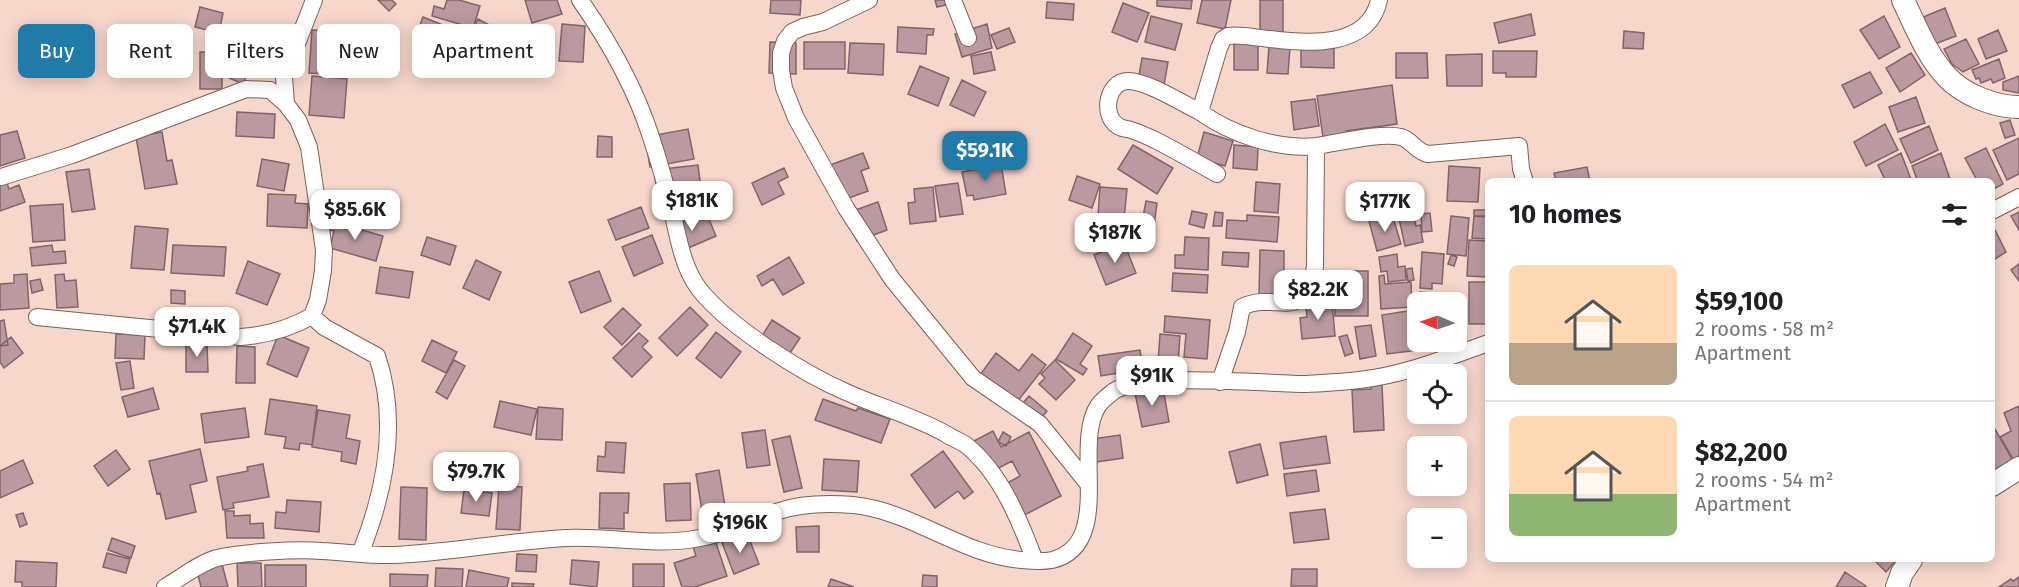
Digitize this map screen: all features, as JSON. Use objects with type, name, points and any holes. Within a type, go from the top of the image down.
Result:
[{"type":"street","points":[[286,104],[283,88],[284,77],[314,0]]},
{"type":"street","points":[[580,0],[605,34],[641,108],[665,183],[684,261],[702,293],[718,310],[748,334],[812,375],[846,392],[900,412],[966,445],[991,472],[1024,532],[1035,561]]},
{"type":"street","points":[[869,0],[823,22],[802,27],[792,32],[785,41],[781,53],[781,70],[784,88],[796,118],[846,208],[892,279],[973,378],[1040,424],[1089,485]]},
{"type":"street","points":[[953,0],[968,38]]},
{"type":"street","points":[[1200,112],[1223,39],[1228,36],[1295,40],[1343,38],[1356,34],[1367,25],[1377,13],[1379,0]]},
{"type":"street","points":[[1902,0],[1932,56],[1948,77],[1966,91],[1986,101],[2019,107]]},
{"type":"street","points":[[1217,174],[1159,142],[1118,126],[1110,117],[1107,109],[1111,93],[1122,82],[1130,80],[1162,92],[1229,130],[1267,142],[1316,146],[1389,136],[1405,139],[1420,152],[1428,154],[1519,146],[1523,178]]},
{"type":"street","points":[[1,177],[72,155],[246,89],[270,90],[286,104],[298,120],[309,147],[324,250],[321,280],[312,316]]},
{"type":"street","points":[[1220,382],[1237,332],[1242,307],[1252,304],[1292,302],[1304,296],[1311,282],[1315,267],[1316,146]]},
{"type":"street","points":[[1995,209],[2019,197]]},
{"type":"street","points":[[37,317],[241,337],[279,331],[312,316]]},
{"type":"street","points":[[312,316],[324,327],[377,356],[384,376],[388,402],[388,442],[378,503],[360,554]]},
{"type":"street","points":[[165,587],[214,559],[244,554],[319,550],[396,555],[563,538],[592,537],[668,541],[694,539],[782,510],[833,503],[878,508],[982,553],[1011,559],[1050,561],[1067,555],[1076,547],[1083,532],[1088,510],[1090,432],[1093,417],[1099,404],[1117,388],[1167,381],[1306,384],[1362,380],[1413,369],[1485,344]]},
{"type":"street","points":[[1995,483],[2019,468]]},
{"type":"street","points":[[1897,587],[1902,573],[1910,562]]},
{"type":"building","points":[[378,0],[392,0],[396,4],[389,11]]},
{"type":"building","points":[[447,0],[459,0],[480,6],[474,24],[459,24],[432,16],[434,6],[444,9]]},
{"type":"building","points":[[525,0],[557,0],[562,14],[532,23]]},
{"type":"building","points":[[771,0],[801,0],[800,15],[770,13]]},
{"type":"building","points":[[935,0],[958,0],[958,2],[937,7]]},
{"type":"building","points":[[1157,0],[1192,0],[1191,9],[1157,6]]},
{"type":"building","points":[[1202,0],[1231,0],[1225,29],[1197,23]]},
{"type":"building","points":[[1260,0],[1283,0],[1283,33],[1260,33]]},
{"type":"building","points":[[1047,2],[1074,4],[1073,20],[1046,18]]},
{"type":"building","points":[[1123,3],[1149,13],[1137,42],[1112,32]]},
{"type":"building","points":[[200,7],[223,13],[221,24],[205,24],[205,30],[195,27]]},
{"type":"building","points":[[1945,8],[1956,36],[1932,45],[1921,18]]},
{"type":"building","points":[[1531,14],[1535,35],[1499,43],[1494,23]]},
{"type":"building","points":[[1151,16],[1182,24],[1175,50],[1145,42]]},
{"type":"building","points":[[1884,16],[1900,47],[1879,59],[1860,30]]},
{"type":"building","points":[[423,17],[440,24],[420,24]]},
{"type":"building","points":[[478,19],[487,24],[475,24]]},
{"type":"building","points":[[562,24],[585,26],[583,62],[559,61]]},
{"type":"building","points":[[987,24],[992,48],[962,57],[955,34]]},
{"type":"building","points":[[898,27],[934,29],[933,35],[927,35],[926,54],[897,52]]},
{"type":"building","points":[[1009,28],[1015,42],[997,49],[991,35]]},
{"type":"building","points":[[312,30],[317,30],[317,74],[309,73]]},
{"type":"building","points":[[1998,30],[2007,51],[1986,59],[1978,39]]},
{"type":"building","points":[[1624,31],[1644,33],[1643,49],[1623,48]]},
{"type":"building","points":[[1966,39],[1979,64],[1963,72],[1952,64],[1944,49]]},
{"type":"building","points":[[1234,41],[1258,41],[1258,70],[1234,70]]},
{"type":"building","points":[[770,42],[796,43],[796,74],[769,73]]},
{"type":"building","points":[[804,42],[845,42],[845,69],[804,69]]},
{"type":"building","points":[[850,43],[884,44],[883,75],[848,73]]},
{"type":"building","points":[[1269,46],[1290,47],[1288,74],[1267,73]]},
{"type":"building","points":[[1301,48],[1334,48],[1334,68],[1301,67]]},
{"type":"building","points":[[1493,51],[1537,51],[1536,77],[1506,77],[1506,73],[1493,73]]},
{"type":"building","points":[[200,52],[205,52],[205,78],[222,78],[222,89],[200,89]]},
{"type":"building","points":[[991,52],[995,70],[974,74],[971,56]]},
{"type":"building","points":[[1396,53],[1427,53],[1428,78],[1396,78]]},
{"type":"building","points":[[1911,53],[1925,75],[1900,92],[1886,68]]},
{"type":"building","points":[[1482,54],[1482,86],[1447,86],[1446,55]]},
{"type":"building","points":[[1142,58],[1168,62],[1163,91],[1137,87]]},
{"type":"building","points":[[1999,59],[2005,78],[1993,83],[1991,79],[1981,83],[1979,78],[1976,79],[1972,70]]},
{"type":"building","points":[[920,66],[949,78],[938,106],[908,94]]},
{"type":"building","points":[[1870,72],[1882,93],[1854,108],[1842,85]]},
{"type":"building","points":[[312,76],[347,79],[344,118],[309,115]]},
{"type":"building","points":[[2019,76],[2019,93],[2003,90],[2003,82]]},
{"type":"building","points":[[230,78],[245,78],[243,84]]},
{"type":"building","points":[[962,80],[986,92],[974,116],[950,105]]},
{"type":"building","points":[[1392,85],[1397,124],[1346,131],[1346,134],[1323,137],[1317,96]]},
{"type":"building","points":[[1916,97],[1925,123],[1898,132],[1889,107]]},
{"type":"building","points":[[1315,99],[1319,126],[1294,130],[1291,102]]},
{"type":"building","points":[[237,112],[275,114],[274,138],[236,136]]},
{"type":"building","points":[[2010,120],[2015,135],[2005,138],[2000,123]]},
{"type":"building","points":[[1885,124],[1898,150],[1866,166],[1854,142]]},
{"type":"building","points":[[1929,126],[1938,150],[1911,163],[1900,139]]},
{"type":"building","points":[[688,129],[694,159],[650,167],[645,137]]},
{"type":"building","points":[[17,131],[25,158],[0,166],[0,135]]},
{"type":"building","points":[[162,132],[167,161],[172,160],[177,184],[145,189],[136,137]]},
{"type":"building","points":[[1204,132],[1233,141],[1225,166],[1197,158]]},
{"type":"building","points":[[598,136],[612,137],[612,157],[597,157]]},
{"type":"building","points":[[2019,138],[2019,174],[2007,180],[1993,150]]},
{"type":"building","points":[[1133,145],[1173,168],[1157,194],[1118,169]]},
{"type":"building","points":[[1234,145],[1258,147],[1257,170],[1233,168]]},
{"type":"building","points":[[1986,148],[2003,184],[1995,188],[1995,178],[1976,178],[1965,158]]},
{"type":"building","points":[[863,153],[869,168],[861,171],[868,191],[835,203],[822,168]]},
{"type":"building","points":[[1901,153],[1910,178],[1884,178],[1878,165]]},
{"type":"building","points":[[1941,153],[1950,178],[1916,178],[1912,166]]},
{"type":"building","points":[[262,159],[289,164],[284,191],[257,186]]},
{"type":"building","points":[[1001,164],[1006,194],[974,200],[973,195],[967,196],[962,172]]},
{"type":"building","points":[[698,165],[701,189],[706,188],[709,210],[666,215],[664,193],[657,193],[654,170]]},
{"type":"building","points":[[1449,166],[1480,168],[1478,202],[1447,201]]},
{"type":"building","points":[[1587,167],[1589,178],[1555,178],[1554,173]]},
{"type":"building","points":[[784,168],[788,177],[778,182],[784,194],[762,205],[752,183]]},
{"type":"building","points":[[89,169],[95,209],[72,212],[66,172]]},
{"type":"building","points":[[1077,176],[1100,184],[1092,208],[1069,200]]},
{"type":"building","points":[[6,180],[9,189],[19,185],[25,202],[0,211],[0,182]]},
{"type":"building","points":[[1256,182],[1280,184],[1278,213],[1254,211]]},
{"type":"building","points":[[958,183],[963,214],[940,217],[935,186]]},
{"type":"building","points":[[933,187],[936,221],[910,224],[908,203],[915,202],[914,189]]},
{"type":"building","points":[[1100,187],[1127,189],[1123,229],[1103,227],[1104,217],[1098,216]]},
{"type":"building","points":[[372,191],[384,195],[376,217],[364,212]]},
{"type":"building","points":[[268,194],[296,195],[295,203],[308,204],[307,228],[267,226]]},
{"type":"building","points":[[1146,201],[1157,203],[1153,234],[1123,230],[1125,215],[1143,217]]},
{"type":"building","points":[[878,202],[887,230],[857,241],[847,213]]},
{"type":"building","points":[[63,204],[65,240],[33,242],[30,206]]},
{"type":"building","points":[[641,207],[649,228],[616,240],[608,220]]},
{"type":"building","points":[[1412,210],[1416,226],[1420,225],[1423,242],[1405,246],[1398,214]]},
{"type":"building","points":[[1474,210],[1485,210],[1485,216],[1474,216]]},
{"type":"building","points":[[1192,211],[1207,214],[1204,228],[1189,224]]},
{"type":"building","points":[[706,212],[716,236],[679,252],[669,228]]},
{"type":"building","points":[[1215,212],[1223,213],[1222,226],[1213,226]]},
{"type":"building","points":[[2019,212],[2019,230],[2011,216]]},
{"type":"building","points":[[1430,213],[1432,231],[1422,232],[1421,214]]},
{"type":"building","points":[[1392,214],[1401,244],[1377,251],[1369,221]]},
{"type":"building","points":[[1247,215],[1279,217],[1277,242],[1226,238],[1227,220],[1247,221]]},
{"type":"building","points":[[1451,216],[1469,218],[1466,256],[1447,254]]},
{"type":"building","points":[[1474,216],[1485,217],[1485,239],[1472,238]]},
{"type":"building","points":[[331,221],[383,236],[376,261],[330,248],[334,231],[329,230]]},
{"type":"building","points":[[135,226],[168,229],[164,270],[131,268]]},
{"type":"building","points":[[1995,230],[2006,252],[1995,259]]},
{"type":"building","points":[[652,235],[663,263],[634,276],[622,247]]},
{"type":"building","points":[[427,237],[456,246],[450,265],[421,255]]},
{"type":"building","points":[[1185,237],[1209,238],[1208,270],[1175,268],[1175,255],[1184,255]]},
{"type":"building","points":[[1469,240],[1485,241],[1485,277],[1467,276]]},
{"type":"building","points":[[1124,243],[1136,273],[1106,285],[1094,255]]},
{"type":"building","points":[[52,245],[53,252],[65,251],[66,263],[32,266],[30,248]]},
{"type":"building","points":[[173,245],[226,247],[224,276],[171,273]]},
{"type":"building","points":[[1260,250],[1284,251],[1284,296],[1259,296]]},
{"type":"building","points":[[1223,252],[1249,253],[1248,267],[1222,265]]},
{"type":"building","points":[[1422,252],[1444,254],[1442,284],[1432,283],[1432,289],[1420,288]]},
{"type":"building","points":[[1397,254],[1398,267],[1405,266],[1406,280],[1388,282],[1387,271],[1381,272],[1379,257]]},
{"type":"building","points":[[1451,255],[1457,257],[1454,266],[1448,264]]},
{"type":"building","points":[[789,257],[804,283],[783,295],[773,279],[762,286],[757,276]]},
{"type":"building","points":[[476,260],[501,272],[489,300],[463,288]]},
{"type":"building","points":[[248,261],[280,274],[267,305],[236,293]]},
{"type":"building","points":[[2019,264],[2019,281],[2011,270]]},
{"type":"building","points":[[380,267],[413,272],[409,298],[376,293]]},
{"type":"building","points":[[1412,268],[1414,280],[1408,281],[1406,269]]},
{"type":"building","points":[[599,271],[611,301],[581,313],[569,282]]},
{"type":"building","points":[[1335,271],[1368,271],[1368,316],[1335,316]]},
{"type":"building","points":[[1173,273],[1208,275],[1207,293],[1172,291]]},
{"type":"building","points":[[27,274],[29,308],[0,310],[0,284],[14,283],[14,275]]},
{"type":"building","points":[[64,274],[65,281],[76,280],[78,307],[57,308],[55,275]]},
{"type":"building","points":[[1384,275],[1385,284],[1411,282],[1411,292],[1407,292],[1407,307],[1381,309],[1379,276]]},
{"type":"building","points":[[40,279],[43,290],[32,293],[30,281]]},
{"type":"building","points":[[1469,282],[1485,282],[1485,324],[1469,324]]},
{"type":"building","points":[[171,290],[185,291],[185,304],[171,303]]},
{"type":"building","points":[[1332,302],[1335,336],[1302,339],[1300,318],[1307,317],[1306,305]]},
{"type":"building","points":[[690,307],[708,325],[677,356],[659,338]]},
{"type":"building","points":[[623,308],[641,325],[622,345],[604,327]]},
{"type":"building","points":[[1407,311],[1407,351],[1387,354],[1382,315]]},
{"type":"building","points":[[1165,316],[1210,320],[1207,359],[1184,357],[1186,334],[1164,332]]},
{"type":"building","points":[[4,320],[8,345],[0,346],[0,321]]},
{"type":"building","points":[[772,320],[800,338],[784,362],[757,344]]},
{"type":"building","points":[[1371,325],[1376,356],[1360,359],[1355,327]]},
{"type":"building","points":[[716,332],[741,352],[721,378],[696,358]]},
{"type":"building","points":[[639,333],[648,341],[642,347],[652,357],[632,377],[613,358]]},
{"type":"building","points":[[1073,333],[1092,346],[1080,364],[1087,369],[1083,375],[1056,359]]},
{"type":"building","points":[[116,334],[145,335],[144,359],[115,358]]},
{"type":"building","points":[[1160,334],[1180,336],[1178,364],[1158,362]]},
{"type":"building","points":[[278,335],[309,348],[297,377],[267,364]]},
{"type":"building","points":[[1347,335],[1353,353],[1345,356],[1339,337]]},
{"type":"building","points":[[11,337],[23,353],[4,368],[0,362],[0,346]]},
{"type":"building","points":[[432,340],[457,352],[446,373],[422,361]]},
{"type":"building","points":[[186,344],[207,344],[208,372],[186,372]]},
{"type":"building","points":[[237,346],[255,347],[255,383],[236,383]]},
{"type":"building","points":[[1140,350],[1143,369],[1101,376],[1098,356]]},
{"type":"building","points":[[996,353],[1019,371],[1032,354],[1046,365],[1013,407],[977,379]]},
{"type":"building","points":[[454,360],[465,366],[447,399],[436,392]]},
{"type":"building","points":[[1055,360],[1075,380],[1056,400],[1039,384],[1045,378],[1041,374]]},
{"type":"building","points":[[130,361],[134,388],[121,390],[116,363]]},
{"type":"building","points":[[1371,385],[1382,385],[1384,430],[1354,432],[1352,390],[1371,389]]},
{"type":"building","points":[[153,388],[159,409],[128,417],[122,397]]},
{"type":"building","points":[[1163,388],[1169,422],[1142,427],[1135,393]]},
{"type":"building","points":[[1029,396],[1047,411],[1034,427],[1016,411]]},
{"type":"building","points":[[270,399],[317,406],[312,445],[300,443],[299,450],[284,448],[286,437],[265,434]]},
{"type":"building","points":[[823,399],[856,411],[858,408],[890,419],[881,443],[815,420]]},
{"type":"building","points":[[500,401],[537,409],[531,435],[494,427]]},
{"type":"building","points":[[2019,406],[2019,456],[2013,459],[2000,437],[2011,431],[2004,413]]},
{"type":"building","points":[[538,407],[563,409],[562,440],[536,439]]},
{"type":"building","points":[[245,408],[249,437],[205,443],[201,414]]},
{"type":"building","points":[[318,410],[350,415],[346,438],[360,441],[356,464],[341,461],[342,452],[312,447]]},
{"type":"building","points":[[1995,429],[2013,461],[1995,470]]},
{"type":"building","points":[[765,430],[770,465],[747,468],[742,433]]},
{"type":"building","points":[[993,431],[1001,447],[1029,432],[1061,496],[1013,521],[996,489],[1020,476],[1012,461],[985,475],[968,444]]},
{"type":"building","points":[[1003,432],[1011,437],[1006,446],[998,442]]},
{"type":"building","points":[[1120,435],[1123,458],[1090,463],[1086,440]]},
{"type":"building","points":[[790,436],[802,488],[784,492],[772,440]]},
{"type":"building","points":[[1326,436],[1330,463],[1284,469],[1280,443]]},
{"type":"building","points":[[606,442],[626,443],[624,473],[597,471],[598,456],[605,457]]},
{"type":"building","points":[[1260,444],[1268,475],[1237,483],[1229,452]]},
{"type":"building","points":[[200,449],[207,481],[190,485],[196,512],[166,519],[149,461]]},
{"type":"building","points":[[116,450],[130,469],[108,486],[94,466]]},
{"type":"building","points":[[943,451],[973,492],[964,499],[958,491],[935,508],[911,475]]},
{"type":"building","points":[[824,459],[859,461],[857,492],[822,490]]},
{"type":"building","points":[[23,460],[33,483],[0,498],[0,471]]},
{"type":"building","points":[[263,464],[269,497],[233,503],[234,508],[223,510],[217,477],[248,471],[247,467]]},
{"type":"building","points":[[719,470],[725,506],[702,511],[696,474]]},
{"type":"building","points":[[1316,470],[1319,491],[1287,496],[1284,474]]},
{"type":"building","points":[[690,483],[691,520],[666,521],[664,484]]},
{"type":"building","points":[[499,485],[522,487],[520,530],[496,529]]},
{"type":"building","points":[[401,487],[427,488],[426,540],[399,539]]},
{"type":"building","points":[[464,490],[492,493],[489,516],[461,513]]},
{"type":"building","points":[[600,493],[629,493],[628,513],[624,513],[624,529],[599,528]]},
{"type":"building","points":[[287,500],[321,502],[319,532],[275,528],[276,512],[286,513]]},
{"type":"building","points":[[1325,509],[1329,539],[1294,543],[1290,513]]},
{"type":"building","points":[[225,511],[234,511],[234,516],[250,515],[250,524],[263,523],[264,538],[227,538]]},
{"type":"building","points":[[23,513],[27,524],[20,527],[16,515]]},
{"type":"building","points":[[819,526],[819,552],[797,552],[796,527]]},
{"type":"building","points":[[738,534],[742,544],[750,541],[759,564],[734,574],[721,540]]},
{"type":"building","points":[[112,538],[135,546],[131,558],[108,550]]},
{"type":"building","points":[[715,540],[727,576],[695,587],[682,587],[674,563],[696,556],[693,547]]},
{"type":"building","points":[[107,553],[130,559],[126,573],[103,567]]},
{"type":"building","points":[[517,554],[537,555],[536,572],[516,571]]},
{"type":"building","points":[[572,560],[599,562],[597,587],[570,584]]},
{"type":"building","points":[[16,561],[57,563],[56,587],[22,587],[22,582],[15,582]]},
{"type":"building","points":[[1876,562],[1894,562],[1886,572]]},
{"type":"building","points":[[237,563],[261,563],[262,587],[238,587]]},
{"type":"building","points":[[222,564],[228,587],[201,587],[197,571]]},
{"type":"building","points":[[633,564],[664,564],[664,587],[633,587]]},
{"type":"building","points":[[265,565],[306,565],[306,587],[265,587]]},
{"type":"building","points":[[436,568],[463,569],[462,587],[435,587]]},
{"type":"building","points":[[1292,569],[1317,569],[1317,586],[1291,586]]},
{"type":"building","points":[[469,570],[509,578],[507,587],[466,587]]},
{"type":"building","points":[[1845,572],[1866,586],[1836,587]]},
{"type":"building","points":[[390,574],[428,575],[427,587],[390,587]]},
{"type":"building","points":[[923,575],[937,576],[937,587],[922,587]]},
{"type":"building","points":[[2019,577],[2019,587],[1999,587],[2011,579],[2013,581]]},
{"type":"building","points":[[831,579],[854,587],[828,587]]},
{"type":"building","points":[[512,583],[534,584],[533,587],[512,587]]}]
